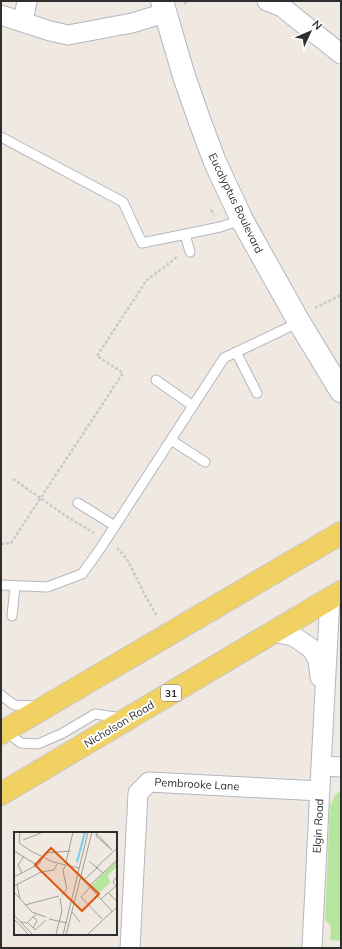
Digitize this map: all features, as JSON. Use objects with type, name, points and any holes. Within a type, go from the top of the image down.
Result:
[{"type":"main road","points":[[308,552],[318,538],[338,524],[341,520]]},
{"type":"main road","points":[[2,731],[341,533]]},
{"type":"main road","name":"Nicholson Road","points":[[1,794],[335,595]]},
{"type":"street","points":[[23,22],[27,1]]},
{"type":"street","points":[[267,1],[282,7],[341,54]]},
{"type":"street","points":[[1,15],[50,31],[68,35],[132,23],[164,7]]},
{"type":"street","name":"Eucalyptus Boulevard","points":[[164,7],[184,76],[215,162],[242,220],[299,322],[341,390]]},
{"type":"street","name":"Elgin Road","points":[[312,948],[324,704],[335,595]]},
{"type":"street","name":"Elgin Road","points":[[272,632],[293,636],[311,648],[318,660],[324,704]]},
{"type":"street","points":[[322,766],[341,766]]},
{"type":"street","name":"Pembrooke Lane","points":[[130,948],[138,793],[149,782],[320,791]]},
{"type":"lane","points":[[1,137],[123,202],[142,243],[220,227],[242,220]]},
{"type":"lane","points":[[184,234],[190,252]]},
{"type":"lane","points":[[1,585],[47,587],[82,574],[100,549],[224,358],[299,322]]},
{"type":"lane","points":[[236,352],[257,393]]},
{"type":"lane","points":[[156,380],[193,406]]},
{"type":"lane","points":[[171,440],[206,462]]},
{"type":"lane","points":[[78,503],[115,526]]},
{"type":"lane","points":[[12,616],[15,586]]},
{"type":"lane","points":[[1,695],[14,705],[40,706],[58,699]]},
{"type":"lane","points":[[2,731],[21,743],[38,744],[63,733],[95,714],[128,719]]},
{"type":"path","points":[[1,544],[11,543],[123,373],[97,356],[146,281],[179,256],[190,252]]},
{"type":"green space","points":[[341,790],[341,941],[330,940],[331,926],[325,920],[330,805],[336,794]]}]
